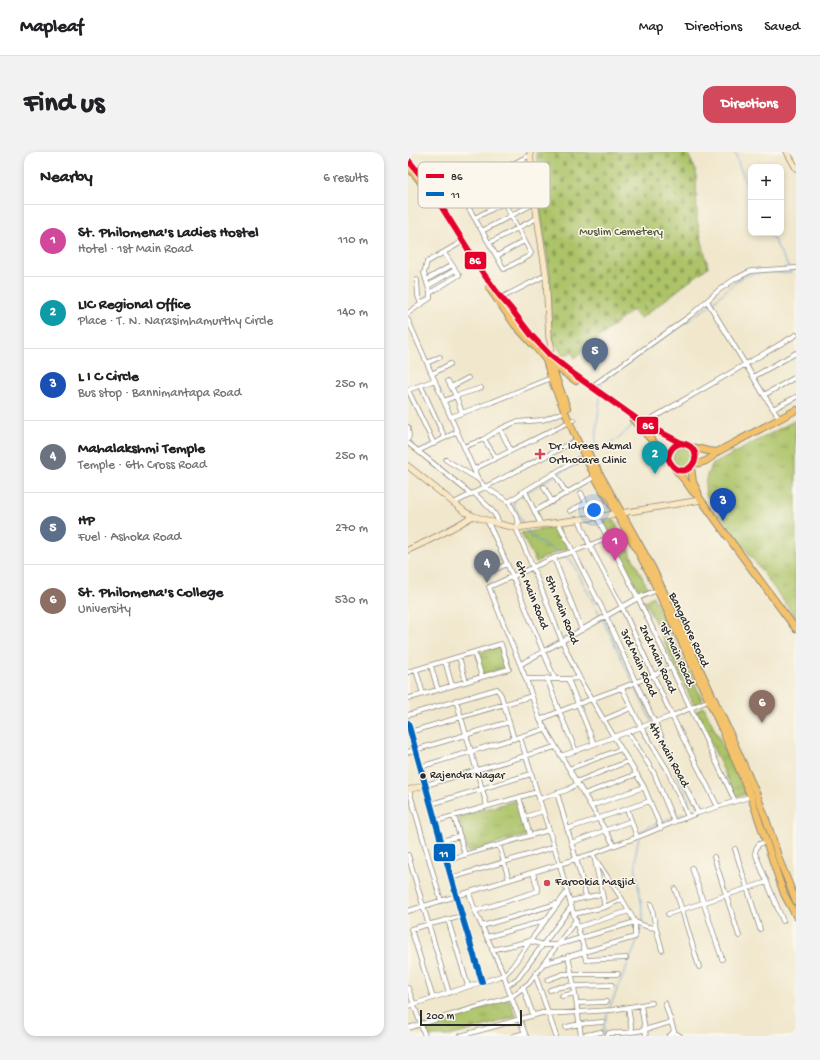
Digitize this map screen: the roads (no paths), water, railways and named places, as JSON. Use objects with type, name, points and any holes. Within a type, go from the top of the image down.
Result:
[{"type":"main road","points":[[408,160],[418,172]]},
{"type":"main road","name":"Bangalore Road","points":[[408,167],[418,179]]},
{"type":"main road","name":"Bangalore Road","points":[[438,208],[497,301],[515,324],[549,360],[601,396]]},
{"type":"main road","points":[[443,208],[501,298],[512,310],[549,360],[574,375],[601,396],[638,421],[681,443],[708,451],[717,452]]},
{"type":"main road","name":"Bangalore Road","points":[[549,360],[551,378],[585,451],[597,476],[656,576],[683,632],[711,700]]},
{"type":"main road","name":"Bangalore Road","points":[[549,360],[567,411]]},
{"type":"main road","points":[[692,478],[694,471],[717,452],[796,410]]},
{"type":"main road","name":"Bangalore Road","points":[[572,421],[577,440],[585,451]]},
{"type":"main road","points":[[638,421],[668,458],[671,465],[693,492],[700,498],[796,629]]},
{"type":"main road","points":[[668,458],[672,448],[681,443]]},
{"type":"main road","points":[[692,446],[696,455],[692,466],[692,478],[700,498]]},
{"type":"main road","points":[[671,465],[679,470],[684,470],[702,463]]},
{"type":"main road","name":"Bangalore Road","points":[[619,513],[711,700],[727,727],[754,796],[767,822],[780,862],[796,901]]},
{"type":"main road","name":"Bangalore Road","points":[[754,796],[784,894],[796,916]]},
{"type":"street","points":[[787,152],[795,164]]},
{"type":"street","points":[[515,162],[530,154]]},
{"type":"street","points":[[469,208],[504,269],[530,256],[531,253],[506,208]]},
{"type":"street","points":[[475,218],[492,208]]},
{"type":"street","points":[[482,231],[525,208]]},
{"type":"street","points":[[536,208],[546,275],[549,338],[551,345],[549,360]]},
{"type":"street","points":[[489,243],[537,218]]},
{"type":"street","points":[[497,256],[524,241]]},
{"type":"street","points":[[408,313],[430,298],[424,273],[427,262],[460,243]]},
{"type":"street","points":[[430,293],[459,275],[444,253]]},
{"type":"street","points":[[426,280],[452,265]]},
{"type":"street","points":[[591,387],[691,315],[709,304],[719,290],[735,279],[749,272],[794,268]]},
{"type":"street","points":[[428,286],[455,270]]},
{"type":"street","points":[[501,298],[546,275]]},
{"type":"street","points":[[417,280],[418,296],[421,304]]},
{"type":"street","points":[[709,304],[780,419]]},
{"type":"street","points":[[408,320],[478,479]]},
{"type":"street","points":[[638,421],[796,335]]},
{"type":"street","points":[[753,377],[796,353]]},
{"type":"street","points":[[427,363],[440,357]]},
{"type":"street","points":[[432,374],[450,364]]},
{"type":"street","points":[[764,395],[796,377]]},
{"type":"street","points":[[451,387],[468,378]]},
{"type":"street","points":[[451,417],[551,378]]},
{"type":"street","points":[[434,444],[408,390],[435,380]]},
{"type":"street","points":[[448,381],[456,396],[462,413]]},
{"type":"street","points":[[421,386],[445,438]]},
{"type":"street","points":[[444,401],[481,388]]},
{"type":"street","points":[[773,409],[796,397]]},
{"type":"street","points":[[464,447],[484,440],[500,429],[516,422],[542,420],[567,411]]},
{"type":"street","points":[[474,469],[572,421]]},
{"type":"street","points":[[408,427],[408,439]]},
{"type":"street","points":[[500,429],[511,451]]},
{"type":"street","points":[[418,451],[457,432]]},
{"type":"street","points":[[484,440],[496,458]]},
{"type":"street","points":[[454,504],[577,440]]},
{"type":"street","points":[[408,444],[495,514],[499,524]]},
{"type":"street","points":[[446,460],[478,479],[485,487],[509,502],[578,459]]},
{"type":"street","points":[[408,466],[465,512],[499,524],[519,528],[595,517],[700,498]]},
{"type":"street","points":[[554,473],[567,494]]},
{"type":"street","points":[[535,512],[597,476]]},
{"type":"street","points":[[544,487],[552,502]]},
{"type":"street","points":[[526,492],[541,524]]},
{"type":"street","name":"1st Main Road","points":[[581,493],[608,538],[735,801]]},
{"type":"street","name":"5th Main Road","points":[[509,502],[519,522],[519,528],[533,568],[562,641],[579,678],[591,698]]},
{"type":"street","points":[[570,511],[586,503]]},
{"type":"street","points":[[408,550],[473,516]]},
{"type":"street","name":"2nd Main Road","points":[[579,519],[590,546],[622,607],[672,716],[718,807]]},
{"type":"street","name":"6th Main Road","points":[[486,520],[514,577],[555,679]]},
{"type":"street","name":"3rd Main Road","points":[[558,522],[606,616],[653,723],[698,813]]},
{"type":"street","points":[[608,538],[590,546],[556,557],[490,588],[521,664],[540,720],[614,845]]},
{"type":"street","points":[[556,557],[582,630]]},
{"type":"street","points":[[490,572],[507,564]]},
{"type":"street","points":[[521,664],[638,598],[657,590]]},
{"type":"street","points":[[408,672],[501,644],[509,669],[408,698]]},
{"type":"street","points":[[474,652],[482,677]]},
{"type":"street","points":[[459,657],[466,682]]},
{"type":"street","points":[[445,661],[452,686]]},
{"type":"street","points":[[431,666],[438,690]]},
{"type":"street","points":[[540,720],[591,698],[654,676],[671,667]]},
{"type":"street","points":[[416,670],[423,694]]},
{"type":"street","points":[[547,678],[576,751]]},
{"type":"street","points":[[526,679],[579,678]]},
{"type":"street","points":[[568,679],[594,744]]},
{"type":"street","name":"4th Main Road","points":[[622,688],[641,727],[667,769],[687,814]]},
{"type":"street","points":[[408,715],[497,689],[501,695],[514,739]]},
{"type":"street","points":[[410,732],[532,696]]},
{"type":"street","points":[[591,698],[637,774],[661,827]]},
{"type":"street","points":[[456,700],[487,806]]},
{"type":"street","points":[[561,756],[691,709],[711,700]]},
{"type":"street","points":[[603,720],[631,708]]},
{"type":"street","points":[[408,752],[509,722]]},
{"type":"street","points":[[408,723],[451,878],[482,982]]},
{"type":"street","points":[[420,767],[545,729]]},
{"type":"street","points":[[628,732],[654,773],[674,821]]},
{"type":"street","points":[[520,737],[560,864],[586,960],[626,958]]},
{"type":"street","points":[[441,901],[409,790],[556,747]]},
{"type":"street","points":[[569,769],[621,749]]},
{"type":"street","points":[[539,799],[567,790],[577,783],[629,761]]},
{"type":"street","points":[[431,804],[531,774]]},
{"type":"street","points":[[584,794],[637,774]]},
{"type":"street","points":[[591,806],[644,787]]},
{"type":"street","points":[[436,821],[537,792]]},
{"type":"street","points":[[557,793],[586,897]]},
{"type":"street","points":[[408,911],[560,864],[593,856],[614,845],[643,835],[687,814],[698,813],[754,796]]},
{"type":"street","points":[[519,797],[530,835]]},
{"type":"street","points":[[567,829],[650,801]]},
{"type":"street","points":[[627,809],[637,837]]},
{"type":"street","points":[[525,817],[543,812]]},
{"type":"street","points":[[454,816],[465,855]]},
{"type":"street","points":[[571,843],[631,821]]},
{"type":"street","points":[[446,860],[549,830]]},
{"type":"street","points":[[441,841],[460,836]]},
{"type":"street","points":[[767,842],[760,843],[756,847],[755,853],[783,921]]},
{"type":"street","points":[[499,845],[509,880]]},
{"type":"street","points":[[451,878],[554,847]]},
{"type":"street","points":[[735,849],[760,929]]},
{"type":"street","points":[[408,855],[449,993]]},
{"type":"street","points":[[593,856],[605,907]]},
{"type":"street","points":[[593,856],[638,923],[656,928]]},
{"type":"street","points":[[714,857],[738,936]]},
{"type":"street","points":[[692,868],[722,959]]},
{"type":"street","points":[[475,911],[538,891],[533,873]]},
{"type":"street","points":[[668,914],[767,882]]},
{"type":"street","points":[[674,889],[682,910],[699,967]]},
{"type":"street","points":[[408,1006],[504,975],[512,967],[567,892]]},
{"type":"street","points":[[469,893],[475,911],[504,975],[525,1034],[514,1036]]},
{"type":"street","points":[[570,901],[602,894]]},
{"type":"street","points":[[574,914],[605,907],[622,899]]},
{"type":"street","points":[[482,926],[557,904]]},
{"type":"street","points":[[651,904],[662,950]]},
{"type":"street","points":[[507,986],[518,978],[571,907]]},
{"type":"street","points":[[578,927],[629,911]]},
{"type":"street","points":[[434,998],[411,929],[462,916]]},
{"type":"street","points":[[448,920],[468,986]]},
{"type":"street","points":[[408,1028],[511,997],[529,983],[576,920]]},
{"type":"street","points":[[487,937],[545,921]]},
{"type":"street","points":[[492,950],[530,941],[544,945],[557,945],[638,923]]},
{"type":"street","points":[[543,964],[635,937],[638,923]]},
{"type":"street","points":[[568,956],[577,1003],[581,1036],[601,1032]]},
{"type":"street","points":[[535,974],[556,1036]]},
{"type":"street","points":[[546,980],[563,974],[618,974]]},
{"type":"street","points":[[550,990],[574,985],[612,986]]},
{"type":"street","points":[[523,987],[533,1015]]},
{"type":"street","points":[[408,988],[425,1036]]},
{"type":"street","points":[[562,996],[575,993]]},
{"type":"street","points":[[577,1003],[606,1002]]},
{"type":"street","points":[[460,1036],[542,1013],[612,1010],[652,1003]]},
{"type":"street","points":[[665,1003],[673,1032],[680,1036]]},
{"type":"street","points":[[641,1005],[646,1036]]},
{"type":"street","points":[[628,1007],[633,1033]]},
{"type":"street","points":[[566,1027],[602,1022]]},
{"type":"street","points":[[607,1036],[609,1034],[633,1033],[671,1022]]},
{"type":"street","points":[[669,1036],[673,1032]]},
{"type":"waterway","points":[[735,152],[748,187]]},
{"type":"waterway","points":[[772,236],[789,268]]},
{"type":"waterway","points":[[711,304],[735,283],[746,276],[771,272],[791,273],[790,271]]},
{"type":"waterway","points":[[623,366],[709,306]]},
{"type":"waterway","points":[[601,390],[601,383],[620,368]]},
{"type":"waterway","points":[[592,453],[595,445],[600,397]]},
{"type":"waterway","points":[[591,455],[618,439],[634,424]]},
{"type":"waterway","points":[[557,475],[583,459]]},
{"type":"waterway","points":[[527,492],[554,476]]},
{"type":"waterway","points":[[519,497],[525,494]]},
{"type":"waterway","points":[[515,500],[513,503],[523,524]]},
{"type":"waterway","points":[[526,529],[530,536],[560,553]]},
{"type":"waterway","points":[[564,556],[571,560],[601,617]]},
{"type":"waterway","points":[[603,620],[633,682]]},
{"type":"waterway","points":[[634,685],[652,722]]},
{"type":"waterway","points":[[653,725],[686,793],[690,809],[687,811]]},
{"type":"waterway","points":[[674,816],[684,813]]},
{"type":"waterway","points":[[661,822],[671,818]]},
{"type":"waterway","points":[[639,835],[642,830],[658,823]]},
{"type":"waterway","points":[[639,838],[636,852],[636,866],[637,881],[643,913],[642,924]]},
{"type":"waterway","points":[[609,1009],[635,947],[641,927]]},
{"type":"waterway","points":[[603,1036],[604,1025],[608,1012]]},
{"type":"place","name":"HP","points":[[595,371]]},
{"type":"place","name":"Dr. Idrees Akmal Orthocare Clinic","points":[[540,454]]},
{"type":"place","name":"LIC Regional Office","points":[[655,474]]},
{"type":"place","name":"L I C Circle","points":[[723,521]]},
{"type":"place","name":"St. Philomena's Ladies Hostel","points":[[615,561]]},
{"type":"place","name":"Mahalakshmi Temple","points":[[487,583]]},
{"type":"place","name":"St. Philomena's College","points":[[762,723]]},
{"type":"place","name":"Rajendra Nagar","points":[[423,776]]},
{"type":"place","name":"Farookia Masjid","points":[[547,883]]},
{"type":"park label","name":"Muslim Cemetery","points":[[621,233]]}]
